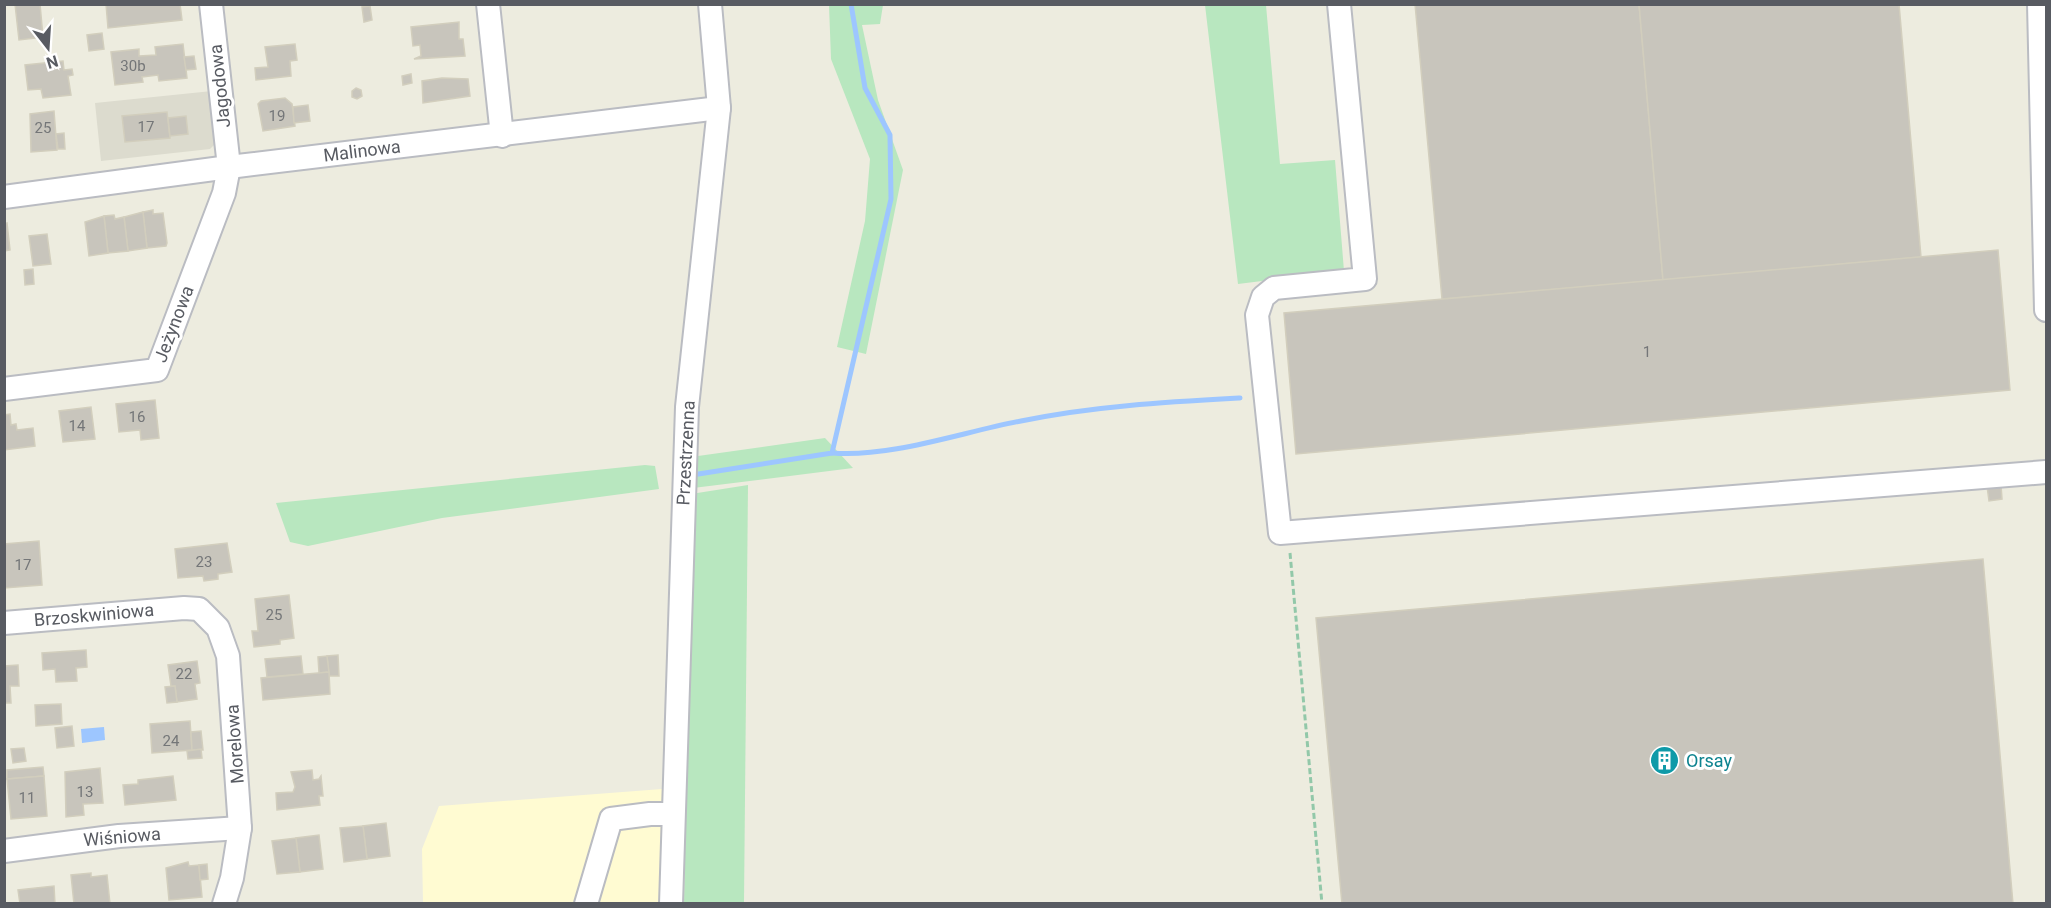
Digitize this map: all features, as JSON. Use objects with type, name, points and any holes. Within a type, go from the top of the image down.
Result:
[{"type":"street","name":"Jagodowa","points":[[212,4],[229,167]]},
{"type":"street","points":[[488,4],[502,135]]},
{"type":"street","name":"Przestrzenna","points":[[671,903],[687,407],[719,108],[710,4]]},
{"type":"street","points":[[1339,4],[1365,279],[1274,288],[1263,297],[1257,315],[1280,533],[2046,472]]},
{"type":"street","points":[[2039,4],[2044,53],[2046,310]]},
{"type":"street","name":"Malinowa","points":[[4,197],[229,167],[719,108]]},
{"type":"street","name":"Jeżynowa","points":[[4,389],[157,370],[224,193],[229,167]]},
{"type":"street","name":"Brzoskwiniowa","points":[[4,623],[184,608]]},
{"type":"street","name":"Morelowa","points":[[184,608],[200,609],[208,615],[224,639],[230,679],[240,828],[232,878],[224,903]]},
{"type":"street","points":[[586,903],[611,819],[650,814],[673,814]]},
{"type":"street","name":"Wiśniowa","points":[[4,851],[119,836],[240,828]]},
{"type":"path","points":[[1288,533],[1322,903]]},
{"type":"shaded area","points":[[212,91],[218,141],[210,149],[101,161],[95,103]]},
{"type":"shaded area","points":[[662,789],[659,903],[423,903],[422,849],[439,806]]},
{"type":"green space","points":[[829,5],[883,5],[880,24],[862,25],[878,100],[903,170],[866,354],[837,347],[865,221],[870,159],[831,59]]},
{"type":"green space","points":[[1205,5],[1266,5],[1280,164],[1335,160],[1344,271],[1238,284]]},
{"type":"green space","points":[[825,438],[853,468],[693,488],[698,456]]},
{"type":"green space","points":[[645,465],[655,466],[659,489],[442,518],[308,546],[290,542],[276,503]]},
{"type":"green space","points":[[748,485],[744,903],[684,904],[691,494]]},
{"type":"water","points":[[104,727],[105,740],[82,743],[81,729]]},
{"type":"building","points":[[15,4],[40,4],[43,37],[19,40]]},
{"type":"building","points":[[106,4],[180,4],[182,20],[108,28]]},
{"type":"building","points":[[1415,4],[1639,4],[1663,280],[1442,299]]},
{"type":"building","points":[[1639,4],[1899,4],[1921,257],[1663,280]]},
{"type":"building","points":[[370,6],[372,20],[364,22],[362,7]]},
{"type":"building","points":[[459,22],[459,39],[463,39],[465,56],[414,59],[421,56],[420,45],[413,46],[411,27]]},
{"type":"building","points":[[102,33],[104,49],[89,51],[87,35]]},
{"type":"building","points":[[183,44],[187,78],[159,81],[158,75],[142,77],[143,82],[115,85],[111,52],[139,49],[139,56],[156,55],[155,47]]},
{"type":"building","points":[[295,44],[297,60],[290,61],[291,76],[256,80],[255,68],[268,67],[265,47]]},
{"type":"building","points":[[194,56],[196,69],[186,70],[184,57]]},
{"type":"building","points":[[63,61],[64,70],[72,69],[73,75],[68,76],[71,95],[43,98],[41,89],[28,90],[25,65]]},
{"type":"building","points":[[411,74],[412,83],[403,85],[402,76]]},
{"type":"building","points":[[442,78],[468,79],[470,96],[423,103],[422,81]]},
{"type":"building","points":[[356,88],[361,90],[362,96],[357,99],[352,97],[352,91]]},
{"type":"building","points":[[285,98],[292,104],[295,126],[263,131],[258,104],[261,101]]},
{"type":"building","points":[[308,105],[310,121],[294,123],[293,107]]},
{"type":"building","points":[[54,111],[57,150],[31,152],[30,114]]},
{"type":"building","points":[[167,112],[170,138],[125,142],[122,116]]},
{"type":"building","points":[[186,116],[188,134],[170,136],[168,118]]},
{"type":"building","points":[[64,133],[65,149],[58,149],[56,134]]},
{"type":"building","points":[[153,210],[153,214],[163,213],[167,243],[166,246],[147,248],[143,212]]},
{"type":"building","points":[[143,212],[147,248],[128,251],[124,217]]},
{"type":"building","points":[[114,215],[115,219],[124,217],[128,251],[108,253],[104,216]]},
{"type":"building","points":[[104,216],[108,253],[89,256],[85,222]]},
{"type":"building","points":[[7,223],[10,250],[4,251],[4,224]]},
{"type":"building","points":[[47,234],[51,264],[33,266],[29,236]]},
{"type":"building","points":[[1998,250],[2010,390],[1296,454],[1284,313]]},
{"type":"building","points":[[33,269],[34,284],[25,285],[24,270]]},
{"type":"building","points":[[155,400],[159,438],[141,440],[140,430],[119,432],[116,404]]},
{"type":"building","points":[[91,407],[95,439],[63,442],[59,411]]},
{"type":"building","points":[[10,414],[11,425],[16,424],[17,430],[33,428],[35,446],[4,450],[4,415]]},
{"type":"building","points":[[2001,485],[2002,499],[1989,501],[1987,486]]},
{"type":"building","points":[[39,541],[42,585],[4,588],[4,544]]},
{"type":"building","points":[[227,543],[232,572],[218,574],[218,579],[204,581],[203,576],[178,578],[175,549]]},
{"type":"building","name":"Orsay","points":[[1983,559],[2013,904],[1342,904],[1316,618]]},
{"type":"building","points":[[289,595],[294,638],[280,640],[280,644],[254,647],[252,631],[258,631],[255,599]]},
{"type":"building","points":[[86,650],[87,667],[76,668],[77,681],[56,682],[55,669],[43,670],[42,653]]},
{"type":"building","points":[[338,655],[339,676],[329,676],[327,656]]},
{"type":"building","points":[[301,656],[303,674],[267,677],[265,659]]},
{"type":"building","points":[[327,656],[329,672],[319,673],[318,657]]},
{"type":"building","points":[[197,661],[200,683],[195,684],[197,699],[177,702],[175,686],[171,686],[168,665]]},
{"type":"building","points":[[18,665],[19,686],[10,686],[11,703],[4,703],[4,666]]},
{"type":"building","points":[[329,672],[330,694],[263,700],[261,678]]},
{"type":"building","points":[[175,686],[177,702],[167,703],[165,687]]},
{"type":"building","points":[[61,704],[62,724],[36,726],[35,705]]},
{"type":"building","points":[[190,721],[192,750],[152,753],[150,724]]},
{"type":"building","points":[[72,726],[74,746],[57,748],[55,728]]},
{"type":"building","points":[[201,731],[203,750],[192,750],[191,732]]},
{"type":"building","points":[[24,748],[26,761],[13,763],[11,749]]},
{"type":"building","points":[[201,749],[202,758],[188,759],[187,751]]},
{"type":"building","points":[[43,767],[44,776],[7,779],[7,770]]},
{"type":"building","points":[[100,768],[103,803],[83,804],[84,815],[66,817],[65,772]]},
{"type":"building","points":[[312,770],[313,780],[321,776],[323,796],[319,796],[320,805],[277,810],[276,793],[293,792],[295,787],[291,772]]},
{"type":"building","points":[[44,776],[47,816],[11,819],[7,779]]},
{"type":"building","points":[[173,776],[176,800],[125,805],[123,785],[138,784],[138,780]]},
{"type":"building","points":[[386,823],[390,856],[367,859],[363,826]]},
{"type":"building","points":[[363,826],[367,859],[344,862],[340,828]]},
{"type":"building","points":[[319,835],[323,869],[300,872],[296,838]]},
{"type":"building","points":[[296,838],[300,872],[277,874],[272,841]]},
{"type":"building","points":[[188,862],[189,866],[199,865],[202,897],[169,900],[166,868]]},
{"type":"building","points":[[207,864],[208,879],[200,880],[199,865]]},
{"type":"building","points":[[91,873],[91,877],[107,875],[110,904],[74,904],[71,875]]},
{"type":"building","points":[[54,886],[55,904],[20,904],[18,890]]},
{"type":"waterway","points":[[692,475],[832,453],[891,199],[890,135],[865,88],[851,4]]},
{"type":"waterway","points":[[832,453],[878,452],[1048,416],[1103,408],[1240,398]]},
{"type":"place","name":"Orsay","points":[[1665,761]]}]
